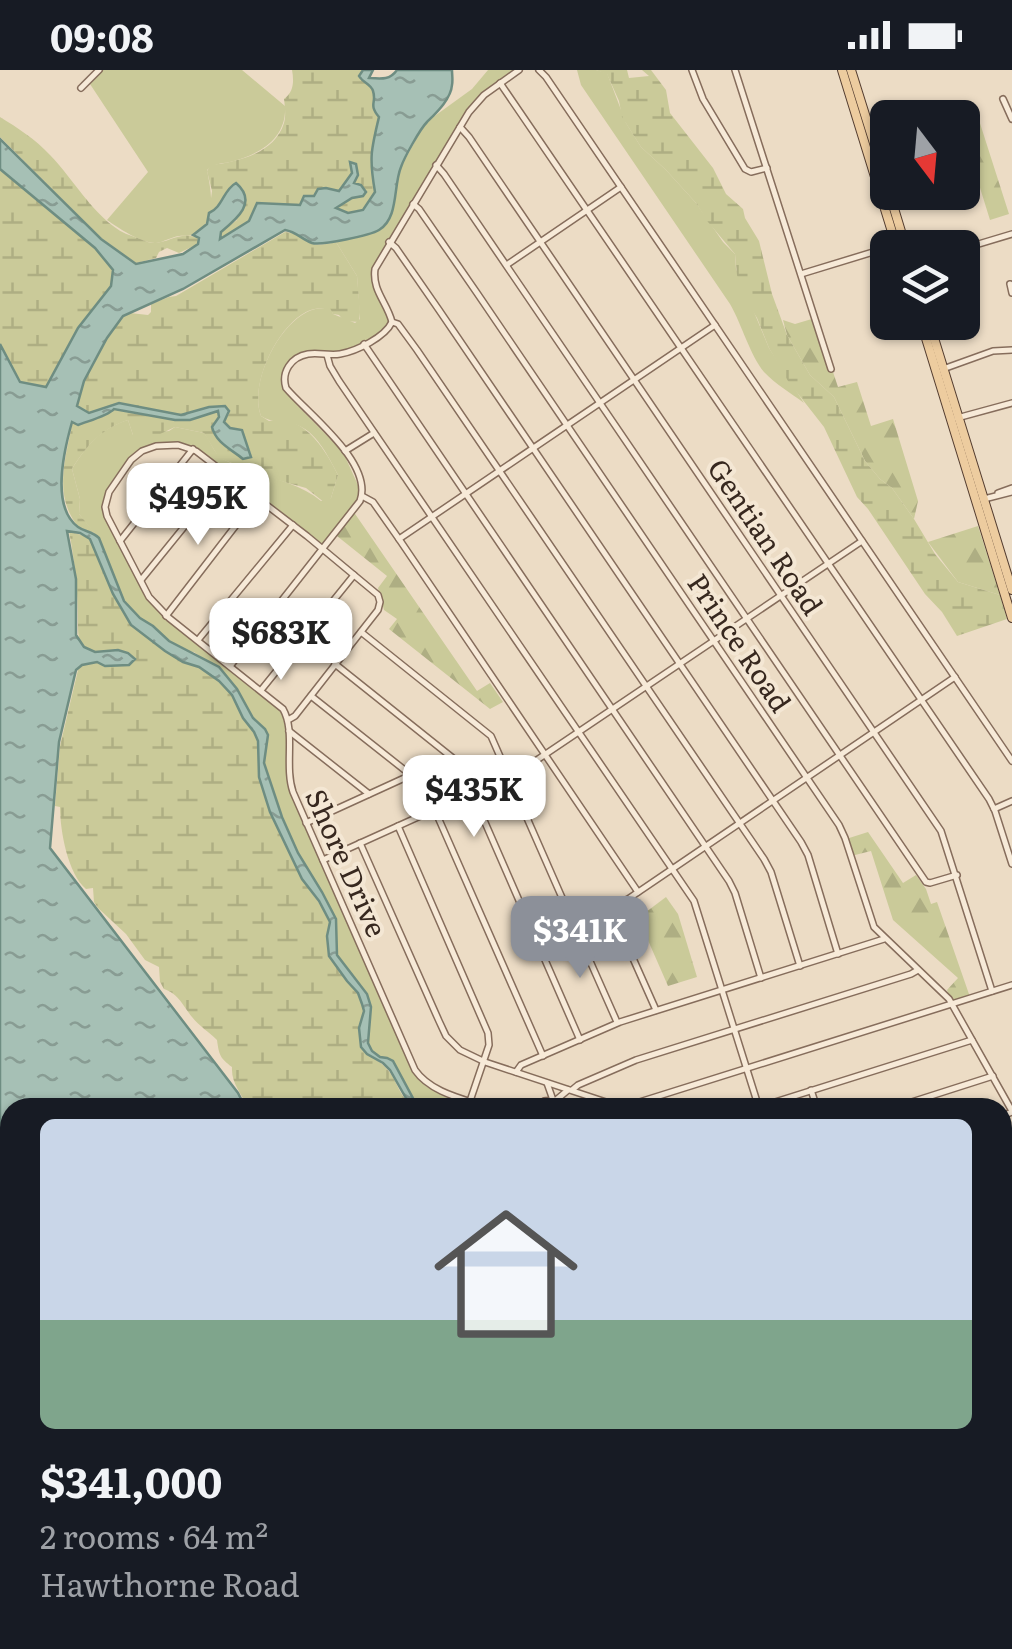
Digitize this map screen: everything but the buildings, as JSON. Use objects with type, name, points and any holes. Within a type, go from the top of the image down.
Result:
[{"type":"main road","points":[[842,70],[870,147]]},
{"type":"main road","points":[[851,70],[870,141]]},
{"type":"main road","points":[[927,340],[1000,565],[1012,618]]},
{"type":"main road","points":[[933,340],[939,370]]},
{"type":"main road","points":[[1000,565],[1012,590]]},
{"type":"street","points":[[81,88],[99,70]]},
{"type":"street","points":[[230,666],[362,496],[361,483],[345,450],[289,392],[284,382],[286,370],[297,358],[348,352],[387,331],[391,315],[376,290],[374,269],[474,105],[520,70]]},
{"type":"street","points":[[538,70],[546,76],[1012,761]]},
{"type":"street","points":[[692,70],[703,99],[745,169],[752,172],[766,168]]},
{"type":"street","points":[[735,70],[832,369]]},
{"type":"street","points":[[500,83],[994,809],[1012,864]]},
{"type":"street","points":[[1003,99],[1012,119]]},
{"type":"street","name":"Gentian Road","points":[[460,126],[942,832],[992,991]]},
{"type":"street","points":[[436,166],[926,882],[956,875]]},
{"type":"street","points":[[507,265],[621,187]]},
{"type":"street","name":"Prince Road","points":[[413,204],[842,831],[872,923],[952,1004],[1005,1098]]},
{"type":"street","points":[[980,244],[1012,234]]},
{"type":"street","points":[[389,242],[805,848],[838,954]]},
{"type":"street","points":[[800,274],[870,255]]},
{"type":"street","points":[[1010,284],[1012,293]]},
{"type":"street","points":[[392,322],[400,326],[771,872],[800,966]]},
{"type":"street","points":[[399,539],[715,325]]},
{"type":"street","points":[[364,344],[735,893],[761,978]]},
{"type":"street","points":[[939,370],[993,351],[1012,350]]},
{"type":"street","points":[[327,355],[330,366],[374,433],[696,908],[755,1098]]},
{"type":"street","points":[[955,418],[1012,403]]},
{"type":"street","points":[[345,450],[374,433]]},
{"type":"street","points":[[174,444],[193,449],[378,596],[379,609],[288,720],[281,706],[166,616],[149,597],[106,513],[108,492],[142,451],[174,444]]},
{"type":"street","points":[[120,541],[193,449]]},
{"type":"street","points":[[140,580],[228,474]]},
{"type":"street","points":[[980,500],[1012,490]]},
{"type":"street","points":[[362,496],[373,502],[399,539],[638,892]]},
{"type":"street","points":[[166,616],[258,498]]},
{"type":"street","points":[[198,640],[292,525]]},
{"type":"street","points":[[322,860],[510,777],[862,540]]},
{"type":"street","points":[[262,690],[354,575]]},
{"type":"street","points":[[360,632],[491,736],[618,1023]]},
{"type":"street","points":[[335,664],[458,761],[580,1040]]},
{"type":"street","points":[[574,924],[612,909],[955,677]]},
{"type":"street","points":[[310,696],[426,790],[543,1056]]},
{"type":"street","name":"Shore Drive","points":[[288,720],[289,777],[415,1070],[430,1086],[462,1098]]},
{"type":"street","points":[[288,731],[369,794]]},
{"type":"street","points":[[306,823],[411,775]]},
{"type":"street","points":[[994,809],[1012,801]]},
{"type":"street","points":[[398,826],[488,1033],[484,1061],[471,1098]]},
{"type":"street","points":[[360,843],[446,1036],[460,1050],[484,1061],[594,1098]]},
{"type":"street","points":[[612,909],[656,1010]]},
{"type":"street","points":[[516,1072],[520,1066],[618,1023],[884,939]]},
{"type":"street","points":[[559,1098],[578,1085],[636,1060],[918,970]]},
{"type":"street","points":[[654,1098],[1012,985]]},
{"type":"street","points":[[787,1098],[972,1040]]},
{"type":"street","points":[[924,1098],[993,1076]]},
{"type":"street","points":[[547,1083],[553,1098]]},
{"type":"street","points":[[812,1090],[814,1098]]},
{"type":"green space","points":[[103,70],[242,70],[285,106],[281,128],[269,144],[251,155],[207,170],[210,214],[202,229],[194,234],[151,243],[107,220],[148,172],[90,84]]},
{"type":"green space","points":[[292,70],[363,70],[379,117],[372,154],[375,192],[363,210],[348,213],[336,208],[366,192],[361,185],[354,184],[358,175],[355,164],[350,179],[339,191],[329,189],[304,196],[301,205],[257,203],[249,221],[219,239],[220,232],[237,220],[220,204],[209,213],[212,191],[207,171],[211,165],[244,158],[273,142],[284,123],[284,99],[292,86]]},
{"type":"green space","points":[[488,70],[515,70],[474,102],[372,271],[390,329],[356,348],[312,351],[286,365],[286,389],[343,452],[362,494],[319,549],[225,473],[183,445],[163,444],[145,450],[105,497],[104,507],[150,600],[283,711],[288,723],[287,781],[416,1077],[427,1087],[462,1098],[413,1098],[397,1068],[372,1051],[368,1043],[371,1007],[367,994],[337,955],[336,919],[298,853],[269,783],[264,763],[268,734],[253,718],[228,677],[194,652],[169,641],[124,601],[99,539],[79,514],[80,499],[72,469],[95,438],[128,420],[133,435],[175,427],[204,433],[223,459],[299,487],[321,501],[331,498],[338,475],[315,438],[302,427],[261,416],[258,403],[262,373],[285,330],[307,312],[331,308],[333,314],[355,323],[360,319],[357,276],[336,242],[376,232],[394,206],[400,169],[425,123],[472,89]]},
{"type":"green space","points":[[577,70],[607,73],[626,123],[641,147],[696,203],[735,254],[736,269],[769,348],[804,403],[759,365],[730,304],[581,85]]},
{"type":"green space","points":[[596,70],[627,70],[629,78],[649,76],[642,70],[651,70],[666,90],[670,113],[713,168],[726,194],[743,209],[759,241],[787,335],[810,375],[834,397],[865,461],[892,488],[958,582],[1000,595],[1007,619],[957,636],[925,594],[857,497],[824,427],[788,381],[769,348],[744,297],[735,254],[696,203],[641,147],[622,117],[607,74]]},
{"type":"green space","points":[[0,117],[44,149],[98,212],[120,231],[154,243],[192,236],[199,238],[198,244],[179,253],[167,248],[156,258],[136,263],[101,238],[0,137]]},
{"type":"green space","points":[[980,123],[1009,214],[990,220],[980,188]]},
{"type":"green space","points":[[0,170],[95,248],[113,270],[111,286],[78,328],[46,387],[20,382],[0,344]]},
{"type":"green space","points":[[285,232],[311,244],[336,242],[357,276],[359,322],[344,321],[330,308],[306,312],[276,343],[259,389],[261,416],[269,421],[292,422],[311,435],[327,454],[338,475],[331,498],[325,503],[306,488],[219,458],[204,433],[175,427],[158,435],[133,435],[128,420],[95,439],[72,469],[80,499],[79,514],[95,533],[79,528],[63,489],[73,420],[103,417],[114,409],[183,420],[218,411],[219,417],[212,427],[217,437],[243,459],[251,454],[242,430],[230,428],[224,422],[229,414],[225,407],[181,415],[119,403],[89,413],[77,406],[84,381],[124,316],[148,315],[151,304],[176,296]]},
{"type":"green space","points":[[815,318],[838,387],[857,382],[871,426],[893,419],[918,501],[914,519],[892,488],[865,461],[834,397],[810,375],[787,335],[783,320],[795,324]]},
{"type":"green space","points":[[351,508],[477,691],[490,683],[503,702],[490,709],[389,629],[397,619],[384,610],[378,588],[387,576],[332,532]]},
{"type":"green space","points":[[978,526],[1000,595],[958,582],[928,542]]},
{"type":"green space","points":[[69,531],[90,538],[120,608],[183,662],[199,667],[232,695],[258,741],[259,777],[270,812],[302,879],[326,913],[330,923],[327,936],[347,981],[358,993],[364,1011],[359,1028],[367,1054],[390,1072],[404,1098],[242,1098],[217,1040],[177,997],[164,989],[159,967],[145,960],[126,934],[98,908],[93,888],[86,889],[74,873],[63,840],[60,807],[55,806],[60,746],[78,670],[82,665],[98,662],[129,665],[134,659],[121,652],[95,652],[84,647],[78,633]]},
{"type":"green space","points":[[868,832],[903,883],[916,875],[931,904],[937,902],[970,997],[952,1004],[947,990],[958,978],[893,920],[871,851],[851,856],[846,839]]},
{"type":"green space","points":[[666,897],[678,914],[697,977],[668,986],[647,938],[646,912]]},
{"type":"water","points":[[363,70],[373,70],[369,78],[378,79],[397,70],[452,70],[449,95],[420,131],[403,163],[393,210],[385,225],[366,235],[317,244],[285,230],[183,289],[123,316],[84,381],[77,406],[89,413],[119,403],[181,415],[225,406],[229,411],[224,422],[230,428],[242,430],[251,457],[243,459],[217,437],[212,427],[219,417],[218,411],[190,420],[175,420],[114,409],[78,425],[72,422],[61,479],[64,507],[78,527],[99,538],[124,601],[169,641],[219,667],[253,718],[265,729],[268,735],[264,763],[282,817],[336,919],[337,955],[367,994],[371,1007],[368,1043],[380,1057],[393,1061],[413,1098],[406,1098],[390,1070],[361,1047],[359,1028],[364,1011],[358,993],[329,956],[330,922],[302,879],[270,812],[259,777],[258,741],[232,695],[199,667],[165,651],[131,625],[90,539],[67,531],[76,579],[76,635],[84,647],[95,652],[118,650],[135,659],[129,665],[105,666],[97,662],[76,670],[59,742],[50,848],[240,1098],[0,1098],[0,344],[20,382],[46,387],[78,328],[111,286],[113,270],[95,248],[0,169],[0,139],[101,239],[136,264],[183,254],[198,244],[199,238],[193,235],[207,224],[209,213],[236,183],[245,197],[243,210],[221,232],[220,239],[249,221],[257,203],[300,205],[304,196],[314,196],[318,189],[339,191],[352,173],[350,162],[356,164],[358,175],[354,183],[366,192],[336,208],[348,213],[363,210],[375,192],[372,154],[379,117],[372,89],[359,76]]}]
